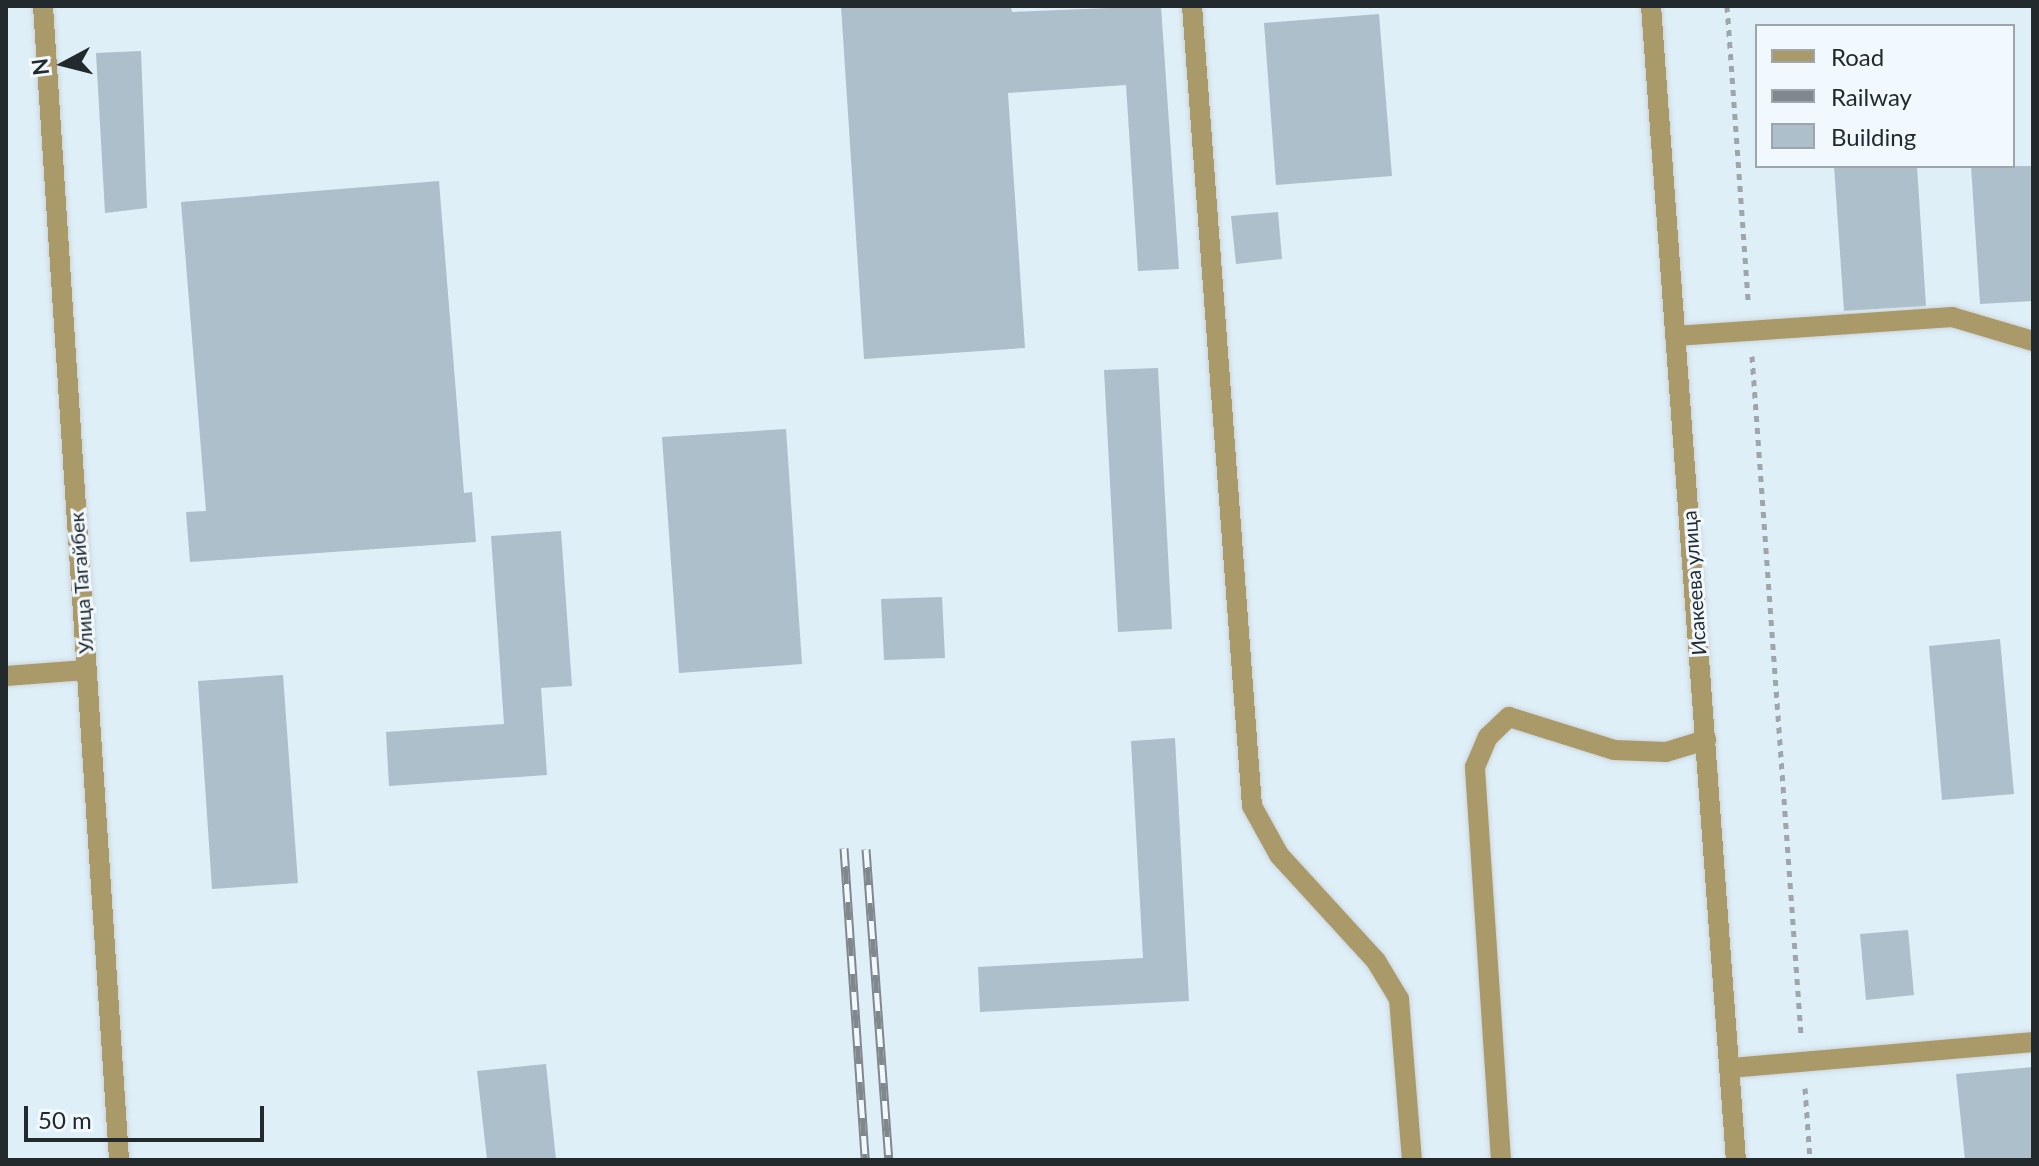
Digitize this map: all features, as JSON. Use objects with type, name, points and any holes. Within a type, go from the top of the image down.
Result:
[{"type":"street","name":"Улица Тагайбек","points":[[43,6],[119,1160]]},
{"type":"street","points":[[1192,6],[1252,806],[1279,855],[1376,961],[1399,999],[1412,1160]]},
{"type":"street","name":"Исакеева улица","points":[[1651,6],[1736,1160]]},
{"type":"street","points":[[1675,336],[1952,317],[2033,341]]},
{"type":"street","points":[[6,676],[86,670]]},
{"type":"street","points":[[1501,1160],[1475,767],[1488,737],[1509,717],[1614,750],[1666,752],[1706,740]]},
{"type":"street","points":[[1730,1068],[2033,1042]]},
{"type":"path","points":[[1727,6],[1748,301]]},
{"type":"path","points":[[1751,347],[1801,1034]]},
{"type":"path","points":[[1805,1088],[1810,1160]]},
{"type":"shaded area","points":[[6,6],[2033,6],[2033,1160],[6,1160]]},
{"type":"building","points":[[841,6],[1011,6],[1012,12],[1161,6],[1179,269],[1138,271],[1126,85],[1008,93],[1025,348],[864,359]]},
{"type":"building","points":[[1379,14],[1392,176],[1276,185],[1264,23]]},
{"type":"building","points":[[141,51],[147,208],[105,213],[96,53]]},
{"type":"building","points":[[2033,166],[2033,301],[1980,304],[1971,168]]},
{"type":"building","points":[[1834,168],[1917,168],[1926,306],[1844,311]]},
{"type":"building","points":[[439,181],[464,493],[472,492],[476,542],[190,562],[186,512],[206,511],[181,202]]},
{"type":"building","points":[[1278,212],[1282,259],[1236,264],[1231,216]]},
{"type":"building","points":[[1158,368],[1172,629],[1118,632],[1104,370]]},
{"type":"building","points":[[786,429],[802,664],[679,673],[662,437]]},
{"type":"building","points":[[561,531],[572,686],[541,688],[547,775],[389,786],[386,732],[504,724],[491,536]]},
{"type":"building","points":[[942,597],[945,658],[884,660],[881,599]]},
{"type":"building","points":[[2000,639],[2014,794],[1942,800],[1929,646]]},
{"type":"building","points":[[283,675],[298,883],[212,889],[198,681]]},
{"type":"building","points":[[1175,738],[1189,1001],[980,1012],[978,967],[1143,958],[1131,741]]},
{"type":"building","points":[[1908,930],[1914,995],[1866,1000],[1860,934]]},
{"type":"building","points":[[546,1064],[556,1160],[487,1160],[477,1071]]},
{"type":"building","points":[[2033,1067],[2033,1160],[1965,1160],[1956,1074]]},
{"type":"railway","points":[[844,848],[865,1160]]},
{"type":"railway","points":[[866,849],[889,1160]]}]
